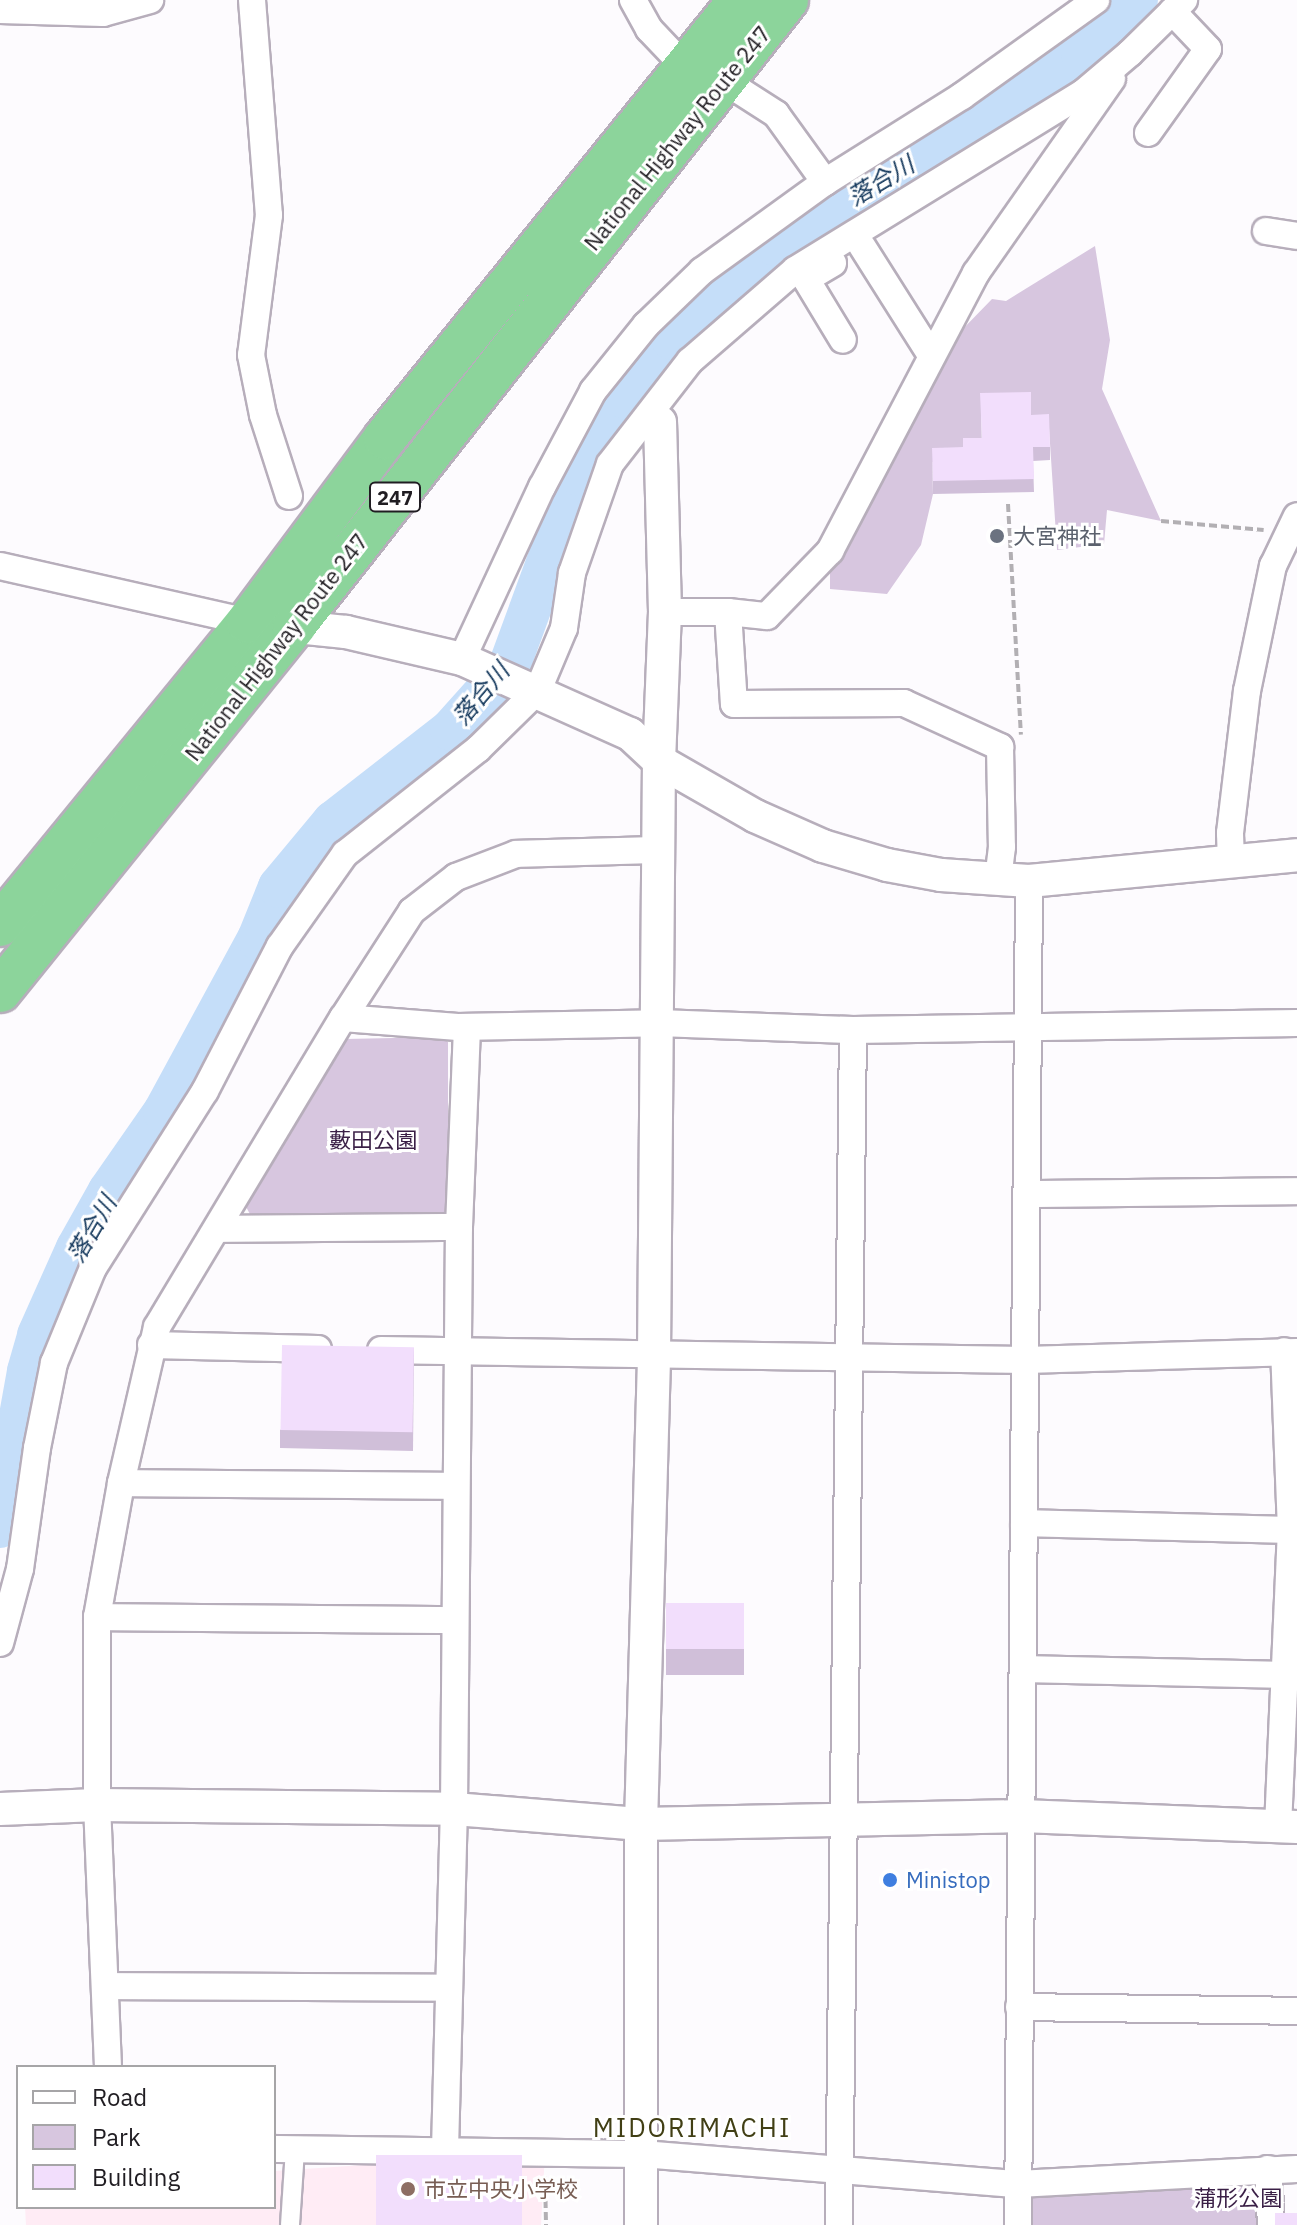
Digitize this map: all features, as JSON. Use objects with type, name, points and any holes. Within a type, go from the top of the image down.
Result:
[{"type":"highway","name":"National Highway Route 247","points":[[0,991],[294,626],[705,74],[740,0]]},
{"type":"highway","name":"National Highway Route 247","points":[[0,925],[248,622],[385,438],[705,74],[787,0]]},
{"type":"street","points":[[0,10],[103,13],[150,0]]},
{"type":"street","points":[[252,0],[269,215],[251,355],[263,415],[289,496]]},
{"type":"street","points":[[633,0],[649,29],[705,74],[776,114],[825,182]]},
{"type":"street","points":[[462,659],[542,487],[593,391],[619,354],[702,271],[825,182],[962,96],[1096,0]]},
{"type":"street","points":[[0,1643],[20,1569],[37,1448],[54,1363],[93,1268],[205,1091],[280,946],[345,854],[478,749],[532,687],[564,628],[572,573],[610,464],[667,388],[711,342],[795,270],[1083,93],[1178,6],[1208,49],[1148,133]]},
{"type":"street","points":[[665,612],[728,612],[767,616],[830,551],[976,273],[1130,53]]},
{"type":"street","points":[[843,340],[806,279],[987,164],[998,147]]},
{"type":"street","points":[[1266,231],[1297,236]]},
{"type":"street","points":[[862,246],[931,355]]},
{"type":"street","points":[[641,2225],[641,1824],[654,1355],[659,761],[665,612],[660,422]]},
{"type":"street","points":[[1231,862],[1230,833],[1247,691],[1273,566],[1294,524]]},
{"type":"street","points":[[0,566],[248,622],[346,632],[462,659],[532,687],[630,734],[659,761],[755,816],[823,846],[887,865],[941,875],[1013,880],[1297,855]]},
{"type":"street","points":[[728,612],[734,704],[904,703],[1000,747],[1002,847],[1013,880],[1029,1028],[1018,2225]]},
{"type":"street","points":[[108,2065],[97,1805],[97,1617],[121,1483],[157,1327],[343,1018],[412,911],[456,877],[516,854],[660,850]]},
{"type":"street","points":[[343,1018],[467,1027],[659,1023],[853,1030],[1297,1023]]},
{"type":"street","points":[[445,2150],[454,1809],[459,1227],[467,1027]]},
{"type":"street","points":[[839,2225],[853,1030]]},
{"type":"street","points":[[1027,1194],[1297,1191]]},
{"type":"street","points":[[217,1229],[459,1227]]},
{"type":"street","points":[[0,1809],[97,1805],[454,1809],[641,1824],[1022,1816],[1287,1827],[1294,1530],[1290,1352],[1026,1360],[151,1345]]},
{"type":"street","points":[[121,1483],[455,1486]]},
{"type":"street","points":[[1024,1523],[1294,1530]]},
{"type":"street","points":[[97,1617],[454,1620]]},
{"type":"street","points":[[1024,1669],[1291,1674]]},
{"type":"street","points":[[105,1986],[448,1988]]},
{"type":"street","points":[[1019,2007],[1297,2011]]},
{"type":"street","points":[[290,2225],[284,2149],[642,2154],[1018,2184],[1297,2169]]},
{"type":"street","points":[[1268,2169],[1271,2225]]},
{"type":"path","points":[[1008,504],[1021,740]]},
{"type":"path","points":[[1161,521],[1294,524]]},
{"type":"path","points":[[545,2153],[546,2225]]},
{"type":"shaded area","name":"市立中央小学校","points":[[545,2153],[541,2225],[26,2225],[25,2209],[276,2209],[276,2171]]},
{"type":"green space","points":[[1095,246],[1110,340],[1102,389],[1161,521],[1107,510],[1104,544],[1057,550],[1049,428],[981,407],[982,451],[932,462],[933,494],[921,545],[887,594],[830,589],[830,551],[922,371],[992,299],[1006,301]]},
{"type":"green space","name":"藪田公園","points":[[441,1037],[448,1042],[448,1215],[251,1216],[245,1205],[345,1039]]},
{"type":"green space","name":"蒲形公園","points":[[1268,2169],[1271,2225],[1018,2225],[1018,2184]]},
{"type":"building","points":[[1031,392],[1031,415],[1049,414],[1050,447],[1033,447],[1034,479],[933,481],[932,448],[963,447],[963,438],[982,438],[980,393]]},
{"type":"building","points":[[282,1345],[414,1347],[412,1432],[281,1430]]},
{"type":"building","points":[[666,1603],[744,1603],[744,1649],[666,1649]]},
{"type":"building","points":[[376,2155],[522,2155],[522,2225],[376,2225]]},
{"type":"building","points":[[1275,2213],[1297,2213],[1297,2225],[1275,2225]]},
{"type":"waterway","name":"落合川","points":[[0,1527],[28,1371],[38,1335],[77,1248],[109,1191],[164,1112],[258,939],[279,887],[333,822],[451,730],[510,664],[579,475],[622,397],[672,339],[775,245],[1050,78],[1082,54],[1137,0]]},
{"type":"place","name":"大宮神社","points":[[997,536]]},
{"type":"place","name":"Ministop","points":[[890,1880]]},
{"type":"place","name":"市立中央小学校","points":[[408,2189]]},
{"type":"district","name":"MIDORIMACHI","points":[[692,2128]]}]
